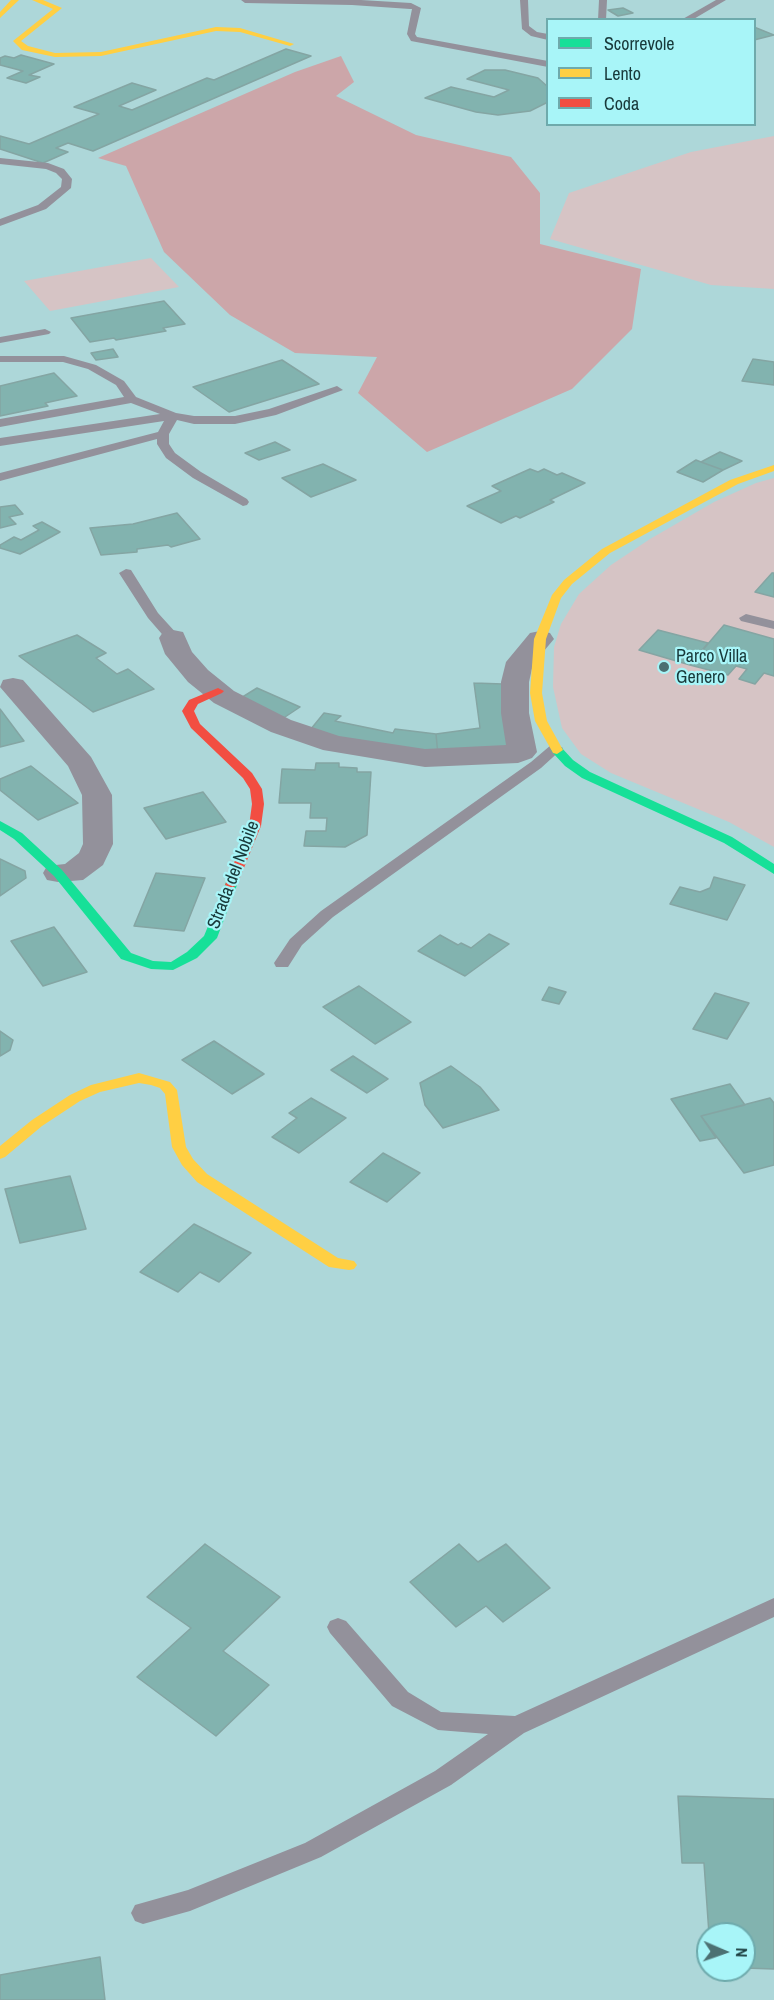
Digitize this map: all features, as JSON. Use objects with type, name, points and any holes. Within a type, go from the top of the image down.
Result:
[{"type":"street","points":[[0,16],[15,0]]},
{"type":"street","points":[[0,34],[32,0]]},
{"type":"street","points":[[36,0],[58,8],[16,41],[24,48],[55,55],[101,54],[216,29],[240,30],[290,44]]},
{"type":"street","points":[[774,468],[734,482],[635,534],[584,567],[568,582],[556,597],[540,639],[536,693],[541,720],[556,748],[569,763],[586,775],[706,829],[753,855],[774,870]]},
{"type":"street","points":[[173,638],[179,654],[198,676],[224,697],[281,726],[333,744],[367,751],[425,758],[518,754],[523,748],[514,713],[515,682],[520,662],[540,639]]},
{"type":"street","points":[[13,686],[81,764],[97,795],[98,844],[92,858],[72,873],[58,873]]},
{"type":"street","name":"Strada del Nobile","points":[[0,825],[18,836],[42,861],[58,873],[126,956],[152,965],[173,966],[192,955],[210,938],[255,826],[258,804],[256,789],[248,776],[195,726],[188,711],[193,702],[218,691]]},
{"type":"street","points":[[0,1154],[37,1123],[85,1093],[139,1078],[154,1081],[165,1085],[172,1093],[179,1147],[187,1162],[202,1178],[334,1263],[348,1265]]},
{"type":"lane","points":[[245,0],[352,2],[411,6],[417,8],[411,34],[414,39],[546,64]]},
{"type":"lane","points":[[524,0],[525,27],[534,34],[546,37]]},
{"type":"lane","points":[[602,18],[603,0]]},
{"type":"lane","points":[[689,18],[722,0]]},
{"type":"lane","points":[[0,161],[48,166],[60,171],[67,180],[66,188],[42,207],[0,223]]},
{"type":"lane","points":[[0,340],[45,332]]},
{"type":"lane","points":[[0,359],[64,359],[92,367],[120,383],[132,399]]},
{"type":"lane","points":[[0,442],[173,417],[194,420],[235,420],[272,412],[337,390]]},
{"type":"lane","points":[[0,423],[132,399],[151,405],[173,417]]},
{"type":"lane","points":[[173,417],[163,434],[164,444],[170,455],[197,475],[243,502]]},
{"type":"lane","points":[[0,477],[163,434]]},
{"type":"lane","points":[[126,573],[142,600],[173,638]]},
{"type":"lane","points":[[746,618],[774,625]]},
{"type":"lane","points":[[282,963],[296,942],[327,914],[536,765],[556,748]]},
{"type":"lane","points":[[143,1913],[190,1900],[312,1850],[443,1778],[516,1726],[774,1607]]},
{"type":"lane","points":[[338,1627],[400,1699],[438,1721],[516,1726]]},
{"type":"shaded area","points":[[341,56],[354,82],[336,96],[416,135],[511,157],[540,193],[540,244],[641,269],[632,329],[572,389],[427,452],[358,393],[377,357],[295,353],[230,315],[164,252],[126,166],[98,158],[295,72]]},
{"type":"shaded area","points":[[774,136],[774,289],[711,285],[550,239],[569,193],[691,152]]},
{"type":"shaded area","points":[[151,258],[179,287],[50,311],[24,281]]},
{"type":"shaded area","name":"Parco Villa Genero","points":[[774,478],[774,847],[729,822],[611,773],[581,754],[562,728],[553,687],[554,647],[561,624],[579,594],[611,565],[650,539],[714,502],[756,483]]},
{"type":"building","points":[[623,8],[633,13],[618,16],[608,10]]},
{"type":"building","points":[[756,28],[774,35],[756,40]]},
{"type":"building","points":[[286,49],[311,56],[93,151],[68,143],[56,148],[68,152],[43,163],[0,149],[0,136],[29,144],[99,114],[74,107],[132,83],[156,90],[119,106],[132,110],[207,78],[214,80]]},
{"type":"building","points":[[21,55],[54,64],[29,75],[40,77],[26,83],[7,78],[23,71],[0,65],[0,58],[5,56],[14,58]]},
{"type":"building","points":[[485,70],[505,70],[538,78],[546,85],[546,103],[530,111],[498,115],[476,112],[425,98],[451,87],[494,97],[509,90],[467,79]]},
{"type":"building","points":[[164,301],[185,324],[163,328],[166,331],[90,342],[71,318]]},
{"type":"building","points":[[113,349],[118,357],[96,360],[91,353]]},
{"type":"building","points":[[753,359],[774,362],[774,385],[742,381]]},
{"type":"building","points":[[282,360],[319,384],[229,412],[193,387]]},
{"type":"building","points":[[54,373],[77,396],[45,403],[48,406],[0,416],[0,386]]},
{"type":"building","points":[[275,442],[290,450],[259,460],[245,453]]},
{"type":"building","points":[[720,452],[742,461],[723,470],[701,462]]},
{"type":"building","points":[[696,460],[723,470],[703,482],[677,472]]},
{"type":"building","points":[[323,464],[356,480],[311,497],[282,478]]},
{"type":"building","points":[[530,469],[538,472],[544,469],[557,475],[562,473],[585,483],[550,500],[554,502],[520,518],[516,516],[501,523],[467,506],[501,491],[492,486]]},
{"type":"building","points":[[15,505],[23,514],[9,517],[16,524],[0,528],[0,507]]},
{"type":"building","points":[[177,513],[200,539],[171,547],[168,545],[137,549],[137,552],[101,555],[90,528],[133,524]]},
{"type":"building","points":[[42,522],[60,532],[20,554],[0,548],[0,545],[14,537],[21,540],[39,530],[33,526]]},
{"type":"building","points":[[774,573],[774,597],[755,592]]},
{"type":"building","points":[[724,625],[774,639],[774,676],[764,673],[755,684],[739,679],[747,669],[736,666],[728,675],[690,665]]},
{"type":"building","points":[[658,630],[708,643],[690,665],[639,650]]},
{"type":"building","points":[[77,635],[106,653],[96,658],[117,674],[128,669],[154,689],[93,712],[19,656]]},
{"type":"building","points":[[474,683],[503,684],[514,749],[438,755],[436,734],[480,728]]},
{"type":"building","points":[[257,688],[300,707],[279,721],[236,701]]},
{"type":"building","points":[[0,709],[24,741],[0,747]]},
{"type":"building","points":[[324,713],[341,716],[335,721],[393,733],[395,729],[436,734],[438,755],[306,735]]},
{"type":"building","points":[[316,763],[339,763],[339,767],[357,768],[357,772],[371,772],[367,835],[345,847],[304,846],[306,831],[326,831],[327,818],[310,818],[311,803],[279,803],[282,769],[315,770]]},
{"type":"building","points":[[31,766],[78,803],[38,820],[0,790],[0,779]]},
{"type":"building","points":[[203,792],[226,822],[166,839],[144,808]]},
{"type":"building","points":[[0,859],[25,871],[26,878],[0,896]]},
{"type":"building","points":[[156,873],[205,878],[184,931],[134,926]]},
{"type":"building","points":[[714,877],[745,885],[727,920],[670,904],[680,887],[700,892],[710,888]]},
{"type":"building","points":[[54,927],[87,972],[43,986],[11,941]]},
{"type":"building","points":[[489,934],[509,944],[465,976],[418,951],[440,935],[458,945],[461,943],[471,948]]},
{"type":"building","points":[[359,986],[411,1022],[375,1044],[323,1007]]},
{"type":"building","points":[[549,987],[566,992],[559,1004],[542,1000]]},
{"type":"building","points":[[715,993],[749,1003],[727,1039],[693,1029]]},
{"type":"building","points":[[0,1031],[13,1040],[10,1050],[0,1056]]},
{"type":"building","points":[[214,1041],[264,1074],[232,1094],[182,1060]]},
{"type":"building","points":[[353,1056],[388,1079],[367,1093],[331,1070]]},
{"type":"building","points":[[451,1066],[480,1087],[499,1110],[443,1128],[425,1105],[420,1083]]},
{"type":"building","points":[[730,1084],[745,1105],[701,1116],[716,1138],[700,1141],[671,1099]]},
{"type":"building","points":[[311,1098],[346,1118],[299,1153],[272,1137],[297,1118],[289,1113]]},
{"type":"building","points":[[770,1098],[774,1103],[774,1165],[744,1173],[701,1116]]},
{"type":"building","points":[[383,1153],[420,1173],[387,1202],[350,1182]]},
{"type":"building","points":[[70,1176],[86,1229],[20,1243],[5,1189]]},
{"type":"building","points":[[194,1224],[251,1253],[219,1282],[200,1272],[178,1292],[140,1272]]},
{"type":"building","points":[[205,1544],[280,1597],[223,1651],[269,1685],[216,1736],[137,1677],[191,1628],[147,1597]]},
{"type":"building","points":[[459,1544],[478,1562],[506,1544],[550,1588],[503,1622],[486,1606],[456,1627],[410,1582]]},
{"type":"building","points":[[678,1796],[774,1799],[774,1969],[756,1968],[756,1922],[708,1922],[704,1863],[682,1863]]},
{"type":"building","points":[[100,1957],[105,2000],[0,2000],[0,1975]]},
{"type":"traffic: fast","points":[[557,750],[569,763],[586,775],[728,840],[774,870]]},
{"type":"traffic: fast","points":[[0,825],[18,836],[58,873],[126,956],[151,965],[173,966],[192,955],[210,938],[231,885]]},
{"type":"traffic: slow","points":[[0,16],[15,0]]},
{"type":"traffic: slow","points":[[36,0],[58,8],[17,41],[25,48],[55,55],[101,54],[216,29],[240,30],[290,44]]},
{"type":"traffic: slow","points":[[557,750],[541,721],[536,693],[540,639],[556,597],[568,582],[606,551],[734,482],[774,468]]},
{"type":"traffic: slow","points":[[0,1154],[37,1123],[75,1098],[96,1088],[139,1078],[154,1081],[165,1085],[172,1093],[179,1147],[187,1162],[202,1178],[334,1263],[349,1265]]},
{"type":"traffic: jam","points":[[218,691],[193,702],[188,711],[195,726],[248,776],[256,789],[258,804],[255,826],[231,885]]},
{"type":"place","name":"Parco Villa Genero","points":[[664,667]]}]
